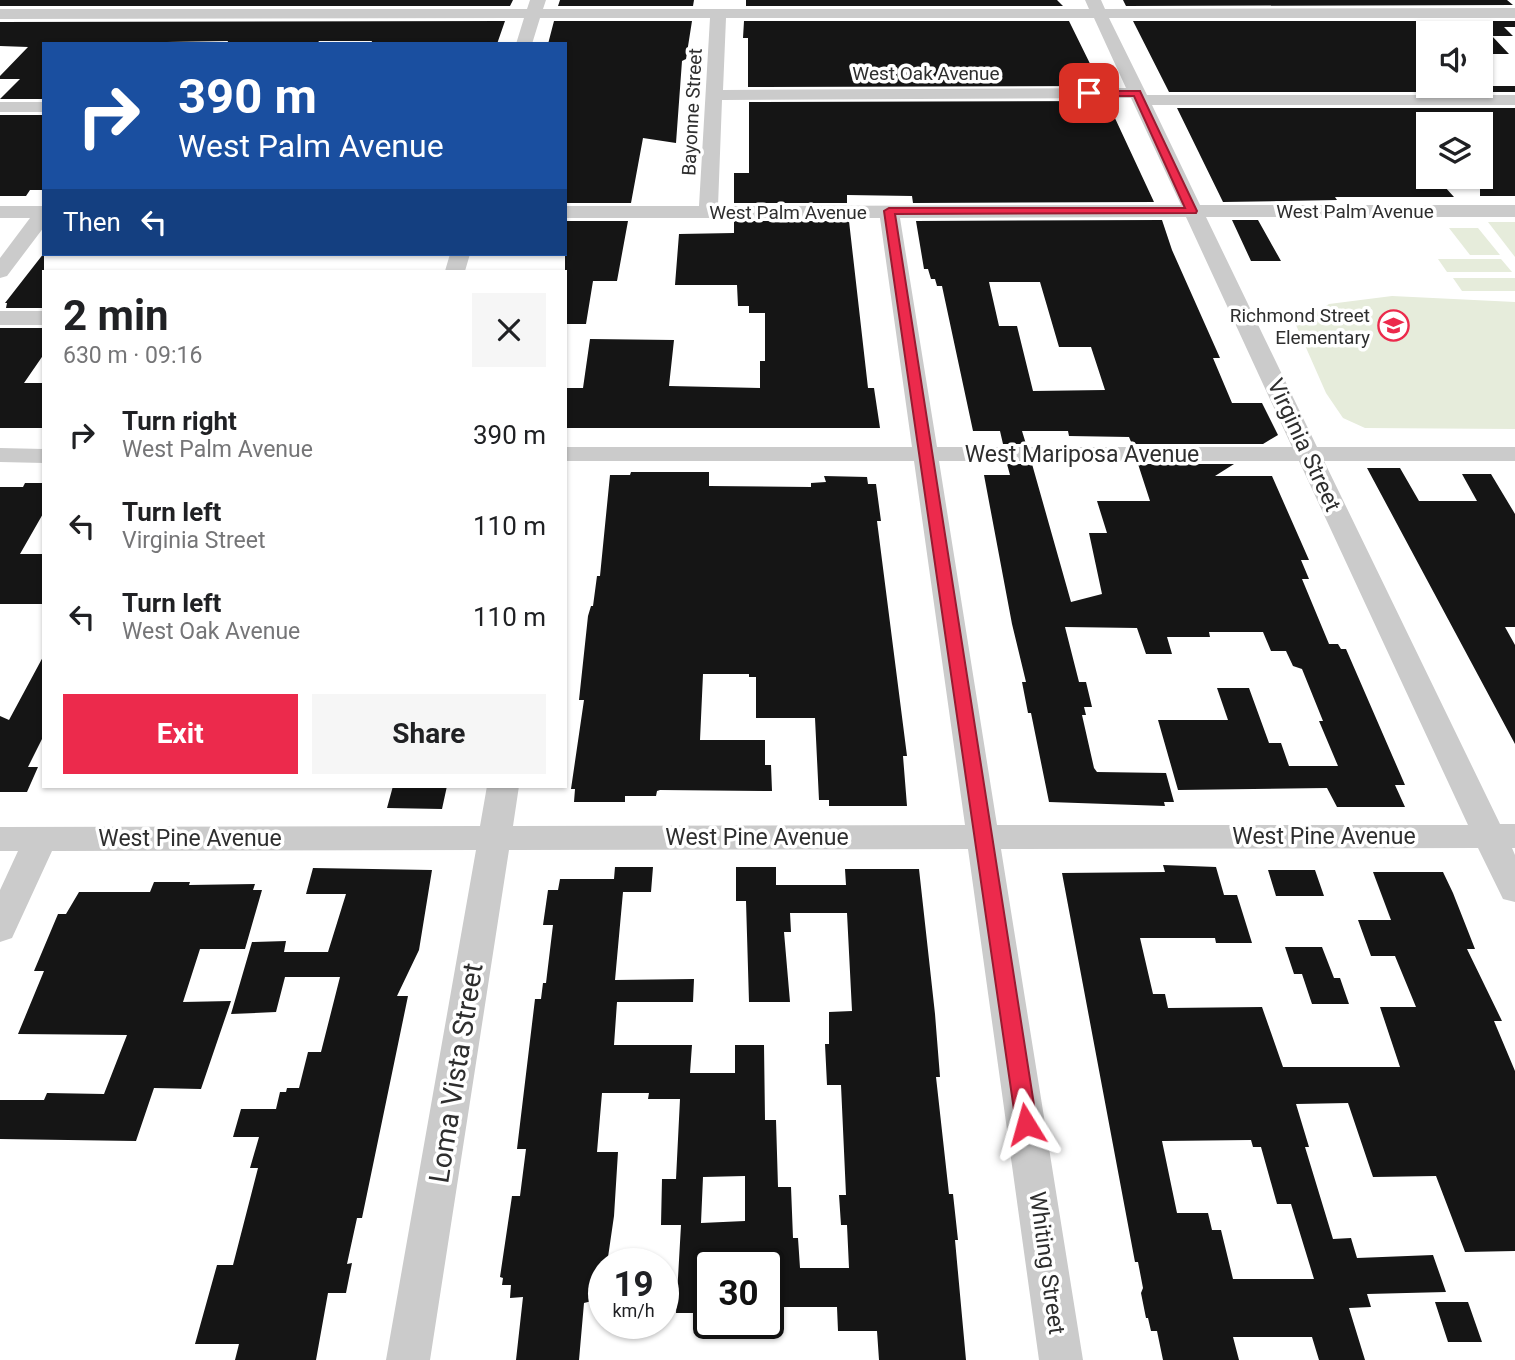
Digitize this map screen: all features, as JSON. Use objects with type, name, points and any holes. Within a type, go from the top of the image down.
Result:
[{"type":"street","points":[[1328,0],[1339,13]]},
{"type":"street","points":[[0,14],[535,7],[718,14],[1096,7],[1339,13],[1515,13]]},
{"type":"street","points":[[525,42],[535,7]]},
{"type":"street","name":"Virginia Street","points":[[1096,7],[1308,454],[1502,836],[1515,890]]},
{"type":"street","name":"Bayonne Street","points":[[708,212],[718,14]]},
{"type":"street","name":"West Oak Avenue","points":[[714,95],[1515,100]]},
{"type":"street","points":[[0,107],[42,107]]},
{"type":"street","name":"Whiting Street","points":[[889,211],[1061,1360]]},
{"type":"street","name":"West Palm Avenue","points":[[567,212],[1515,211]]},
{"type":"street","points":[[0,212],[42,213]]},
{"type":"street","points":[[0,272],[42,216]]},
{"type":"street","points":[[0,318],[42,318]]},
{"type":"street","name":"West Mariposa Avenue","points":[[567,454],[1515,454]]},
{"type":"street","points":[[0,455],[42,456]]},
{"type":"street","name":"Loma Vista Street","points":[[408,1360],[503,788]]},
{"type":"street","name":"West Pine Avenue","points":[[0,839],[1502,836]]},
{"type":"street","points":[[0,929],[40,839]]},
{"type":"green space","points":[[1488,222],[1515,222],[1515,257]]},
{"type":"green space","points":[[1449,228],[1478,228],[1500,255],[1470,255]]},
{"type":"green space","points":[[1438,259],[1501,259],[1512,272],[1447,272]]},
{"type":"green space","points":[[1453,278],[1515,278],[1515,291],[1462,291]]},
{"type":"green space","points":[[1392,296],[1515,302],[1515,429],[1365,428],[1343,418],[1326,393],[1296,325],[1329,304]]},
{"type":"building","points":[[0,0],[513,0],[510,6],[0,6]]},
{"type":"building","points":[[560,0],[694,0],[693,6],[558,6]]},
{"type":"building","points":[[746,0],[1057,0],[1063,6],[746,6]]},
{"type":"building","points":[[1123,0],[1507,0],[1513,5],[1126,6]]},
{"type":"building","points":[[505,21],[498,42],[42,42],[42,99],[0,99],[20,79],[0,79],[0,76],[28,47],[0,46],[0,22]]},
{"type":"building","points":[[554,21],[692,21],[686,59],[682,61],[676,143],[643,138],[631,203],[567,203],[567,42],[549,42]]},
{"type":"building","points":[[744,21],[1069,21],[1101,86],[748,87],[748,38],[743,38]]},
{"type":"building","points":[[1133,21],[1416,21],[1416,92],[1169,92]]},
{"type":"building","points":[[1493,21],[1515,21],[1515,27],[1504,27],[1513,36],[1493,36]]},
{"type":"building","points":[[1493,37],[1509,54],[1493,54]]},
{"type":"building","points":[[1493,86],[1515,86],[1515,92],[1493,92]]},
{"type":"building","points":[[1107,101],[1154,202],[913,203],[912,196],[847,195],[847,203],[734,203],[734,173],[749,173],[749,102]]},
{"type":"building","points":[[1177,108],[1515,108],[1515,196],[1480,196],[1480,189],[1493,189],[1493,112],[1416,112],[1416,189],[1447,189],[1454,197],[1335,197],[1337,200],[1223,202]]},
{"type":"building","points":[[0,115],[42,115],[42,190],[30,190],[26,196],[0,196]]},
{"type":"building","points":[[1162,220],[1172,250],[1220,358],[1213,358],[1232,403],[1262,403],[1278,435],[1263,444],[1132,444],[1129,437],[1069,436],[1068,431],[1022,431],[1026,444],[1003,444],[1000,431],[973,431],[942,286],[937,286],[928,269],[924,269],[916,221]],"holes":[[[989,282],[1040,282],[1059,347],[1091,347],[1105,390],[1033,391],[1017,326],[999,326]]]},
{"type":"building","points":[[1232,220],[1258,220],[1281,261],[1251,261]]},
{"type":"building","points":[[567,221],[628,221],[617,281],[593,281],[586,324],[567,324]]},
{"type":"building","points":[[734,221],[849,221],[868,388],[874,388],[880,428],[567,428],[567,388],[583,388],[590,339],[674,340],[669,386],[760,388],[760,361],[765,361],[765,313],[749,313],[749,306],[738,306],[737,285],[675,285],[679,234],[734,233]]},
{"type":"building","points":[[44,256],[42,308],[6,308],[5,303]]},
{"type":"building","points":[[0,328],[42,328],[42,357],[24,383],[42,383],[42,428],[0,428]]},
{"type":"building","points":[[1007,464],[1032,464],[1071,602],[1102,594],[1089,533],[1107,533],[1097,501],[1150,501],[1138,464],[1234,464],[1215,476],[1272,476],[1309,560],[1301,560],[1309,579],[1302,579],[1329,644],[1338,644],[1341,649],[1346,649],[1405,785],[1395,785],[1405,807],[1337,807],[1327,788],[1178,790],[1158,720],[1228,720],[1217,688],[1249,688],[1269,743],[1281,743],[1289,766],[1338,766],[1319,721],[1323,721],[1302,669],[1293,666],[1286,651],[1271,651],[1263,632],[1209,632],[1210,637],[1167,637],[1172,654],[1146,654],[1137,628],[1065,627],[1079,682],[1086,682],[1092,707],[1084,707],[1086,715],[1082,715],[1094,768],[1097,772],[1166,773],[1174,802],[1164,802],[1165,806],[1049,802],[1031,713],[1028,713],[1022,682],[1026,682],[1012,624],[984,475],[1010,475]]},
{"type":"building","points":[[1367,468],[1400,468],[1419,501],[1477,501],[1462,474],[1491,474],[1515,514],[1515,627],[1505,627],[1515,645],[1515,744]]},
{"type":"building","points":[[631,472],[709,472],[709,486],[811,487],[811,483],[826,482],[824,476],[867,477],[868,484],[876,484],[881,521],[877,521],[907,756],[903,756],[907,806],[829,806],[829,800],[819,800],[815,718],[756,718],[756,677],[749,677],[749,674],[703,674],[700,740],[765,740],[765,765],[771,765],[772,791],[660,790],[656,796],[625,796],[625,802],[574,802],[575,789],[571,789],[584,700],[579,700],[588,616],[593,606],[597,576],[600,576],[610,475],[630,475]]},
{"type":"building","points":[[25,483],[42,483],[42,516],[20,554],[42,554],[42,604],[0,604],[0,487],[23,487]]},
{"type":"building","points":[[42,659],[42,739],[28,767],[38,767],[27,792],[0,792],[0,716],[9,720]]},
{"type":"building","points":[[392,788],[447,788],[442,809],[387,808]]},
{"type":"building","points":[[1163,865],[1216,867],[1224,895],[1237,895],[1252,943],[1216,943],[1215,938],[1140,938],[1153,994],[1165,994],[1168,1008],[1262,1007],[1283,1067],[1400,1067],[1380,1007],[1416,1007],[1395,956],[1371,956],[1358,920],[1391,920],[1373,872],[1443,872],[1453,893],[1475,949],[1467,949],[1502,1021],[1494,1021],[1515,1071],[1515,1251],[1465,1252],[1436,1176],[1373,1177],[1348,1103],[1296,1104],[1309,1147],[1305,1147],[1333,1239],[1351,1238],[1357,1258],[1433,1255],[1446,1292],[1367,1294],[1371,1307],[1349,1308],[1365,1360],[1319,1360],[1312,1337],[1233,1337],[1239,1360],[1163,1360],[1157,1331],[1151,1331],[1141,1293],[1143,1288],[1138,1262],[1135,1262],[1062,873],[1165,872]],"holes":[[[1251,1140],[1253,1147],[1261,1147],[1277,1204],[1291,1204],[1314,1279],[1233,1279],[1221,1230],[1212,1230],[1208,1213],[1177,1213],[1162,1141]]]},
{"type":"building","points":[[615,867],[653,867],[651,892],[623,892],[615,980],[694,979],[693,1002],[617,1002],[614,1045],[692,1045],[690,1073],[735,1073],[735,1045],[764,1045],[765,1120],[776,1120],[778,1187],[791,1187],[793,1238],[798,1238],[800,1268],[849,1268],[847,1225],[841,1225],[839,1195],[846,1195],[841,1085],[827,1085],[825,1044],[829,1044],[829,1012],[852,1011],[847,913],[790,913],[791,932],[784,932],[790,1002],[749,1002],[746,901],[736,901],[736,867],[776,867],[776,885],[846,885],[845,869],[919,869],[935,1014],[940,1077],[936,1077],[949,1194],[953,1194],[958,1240],[955,1240],[966,1360],[879,1360],[877,1331],[838,1331],[837,1307],[784,1307],[784,1248],[693,1248],[693,1313],[679,1313],[681,1225],[661,1225],[662,1179],[676,1179],[680,1099],[648,1099],[649,1093],[602,1093],[597,1152],[618,1152],[614,1216],[609,1248],[588,1248],[588,1302],[584,1303],[579,1360],[516,1360],[523,1297],[510,1298],[511,1285],[502,1285],[503,1278],[500,1277],[512,1196],[520,1196],[526,1149],[517,1149],[535,999],[541,999],[543,983],[546,983],[553,925],[543,925],[548,890],[558,890],[560,879],[614,879]],"holes":[[[745,1176],[745,1221],[701,1223],[703,1177]]]},
{"type":"building","points":[[313,868],[432,870],[419,950],[397,996],[408,996],[362,1218],[357,1218],[347,1264],[352,1263],[346,1293],[328,1293],[316,1360],[235,1360],[239,1344],[195,1344],[217,1265],[233,1265],[258,1168],[250,1168],[259,1137],[233,1137],[241,1109],[276,1109],[280,1092],[286,1092],[287,1088],[299,1088],[308,1052],[321,1052],[340,977],[285,977],[276,1012],[231,1014],[252,942],[286,941],[284,952],[328,952],[346,894],[306,894]]},
{"type":"building","points":[[1268,870],[1315,870],[1324,896],[1276,896]]},
{"type":"building","points":[[154,882],[190,882],[189,885],[255,884],[253,890],[262,890],[245,949],[200,949],[183,1002],[231,1001],[201,1089],[154,1088],[136,1141],[0,1139],[0,1100],[44,1100],[47,1093],[104,1094],[127,1035],[18,1034],[44,971],[34,971],[58,914],[66,914],[79,892],[150,892]]},
{"type":"building","points":[[1285,947],[1322,947],[1334,978],[1340,978],[1349,1004],[1312,1004],[1302,974],[1294,974]]},
{"type":"building","points":[[1435,1302],[1468,1302],[1482,1342],[1448,1342]]},
{"type":"place","name":"Richmond Street Elementary","points":[[1393,326]]},
{"type":"route","points":[[1026,1124],[903,289],[889,211],[1192,211],[1137,93],[1089,93]]}]
